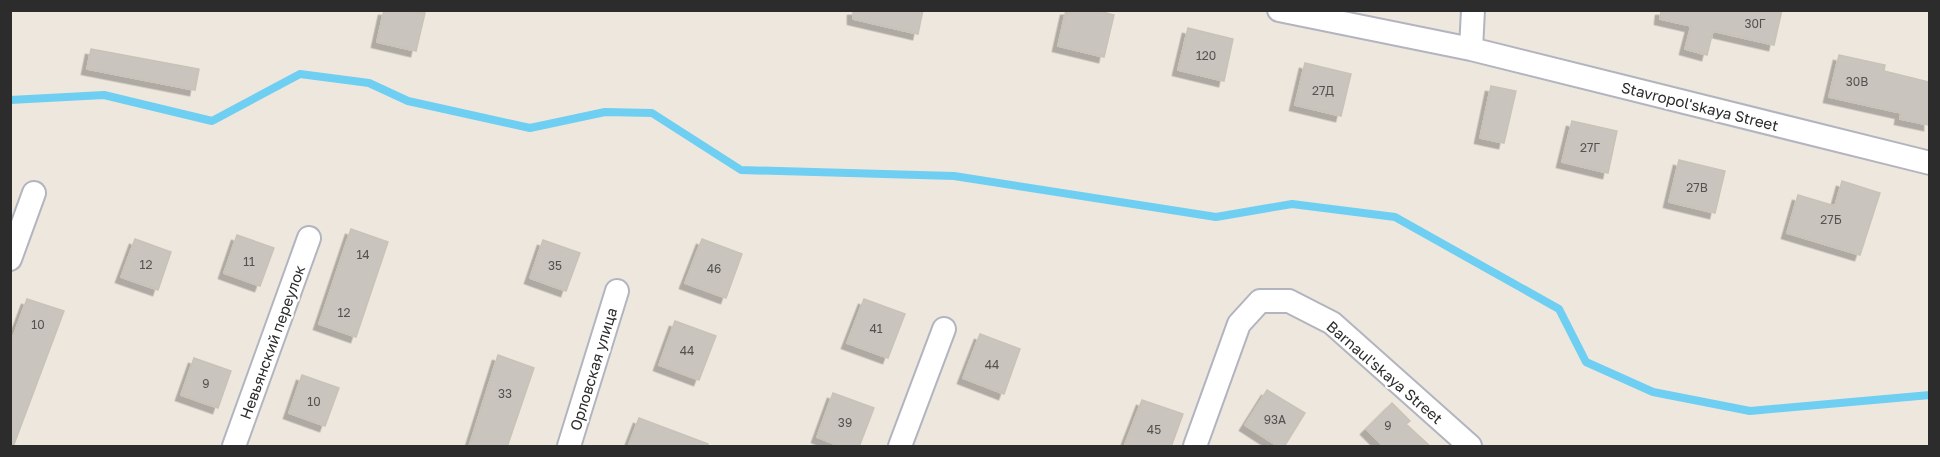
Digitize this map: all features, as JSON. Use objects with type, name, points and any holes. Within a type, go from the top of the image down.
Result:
[{"type":"street","name":"Stavropol'skaya Street","points":[[1279,10],[1471,49],[1929,163]]},
{"type":"street","points":[[1471,49],[1473,10]]},
{"type":"street","points":[[10,258],[34,193]]},
{"type":"street","name":"Невьянский переулок","points":[[234,447],[309,238]]},
{"type":"street","name":"Орловская улица","points":[[569,447],[617,291]]},
{"type":"street","name":"Barnaul'skaya Street","points":[[1195,447],[1239,324],[1260,301],[1289,301],[1332,323],[1470,447]]},
{"type":"street","points":[[900,447],[944,330]]},
{"type":"building","points":[[384,10],[425,13],[416,51],[377,42]]},
{"type":"building","points":[[853,10],[923,10],[918,34],[853,19]]},
{"type":"building","points":[[1066,10],[1095,10],[1114,15],[1104,57],[1058,46]]},
{"type":"building","points":[[1661,10],[1782,10],[1774,45],[1713,31],[1707,55],[1685,49],[1691,26],[1660,19]]},
{"type":"building","points":[[1188,28],[1233,39],[1224,81],[1178,70]]},
{"type":"building","points":[[91,49],[199,69],[195,90],[87,69]]},
{"type":"building","points":[[1839,55],[1885,65],[1884,71],[1929,82],[1929,125],[1900,119],[1901,113],[1829,97]]},
{"type":"building","points":[[1305,63],[1351,74],[1341,116],[1295,105]]},
{"type":"building","points":[[1491,86],[1516,91],[1504,143],[1480,138]]},
{"type":"building","points":[[1572,121],[1617,131],[1608,173],[1562,162]]},
{"type":"building","points":[[1679,160],[1725,171],[1715,213],[1669,202]]},
{"type":"building","points":[[1842,181],[1880,193],[1860,255],[1787,233],[1798,195],[1835,206]]},
{"type":"building","points":[[351,229],[388,242],[356,337],[319,324]]},
{"type":"building","points":[[237,235],[274,248],[260,286],[224,273]]},
{"type":"building","points":[[135,239],[171,252],[158,290],[121,277]]},
{"type":"building","points":[[702,239],[742,254],[726,298],[685,283]]},
{"type":"building","points":[[543,240],[580,253],[566,291],[530,278]]},
{"type":"building","points":[[27,299],[64,311],[13,447],[10,447],[10,345]]},
{"type":"building","points":[[864,299],[905,314],[888,358],[847,343]]},
{"type":"building","points":[[675,321],[716,336],[699,380],[659,365]]},
{"type":"building","points":[[980,334],[1020,349],[1004,394],[963,378]]},
{"type":"building","points":[[498,355],[534,368],[507,447],[469,447]]},
{"type":"building","points":[[194,358],[231,371],[218,408],[181,395]]},
{"type":"building","points":[[302,375],[339,388],[325,426],[289,413]]},
{"type":"building","points":[[1267,390],[1305,413],[1284,447],[1279,447],[1245,425]]},
{"type":"building","points":[[833,393],[874,408],[859,447],[842,447],[817,437]]},
{"type":"building","points":[[1142,400],[1183,414],[1171,447],[1124,447]]},
{"type":"building","points":[[1392,403],[1410,421],[1406,424],[1431,447],[1384,447],[1366,429]]},
{"type":"building","points":[[639,418],[708,444],[707,447],[628,447]]},
{"type":"waterway","points":[[10,100],[104,95],[212,121],[300,74],[369,83],[408,101],[530,128],[605,112],[652,113],[741,170],[954,176],[1216,217],[1292,204],[1395,217],[1559,309],[1586,362],[1653,392],[1750,411],[1930,395]]}]
